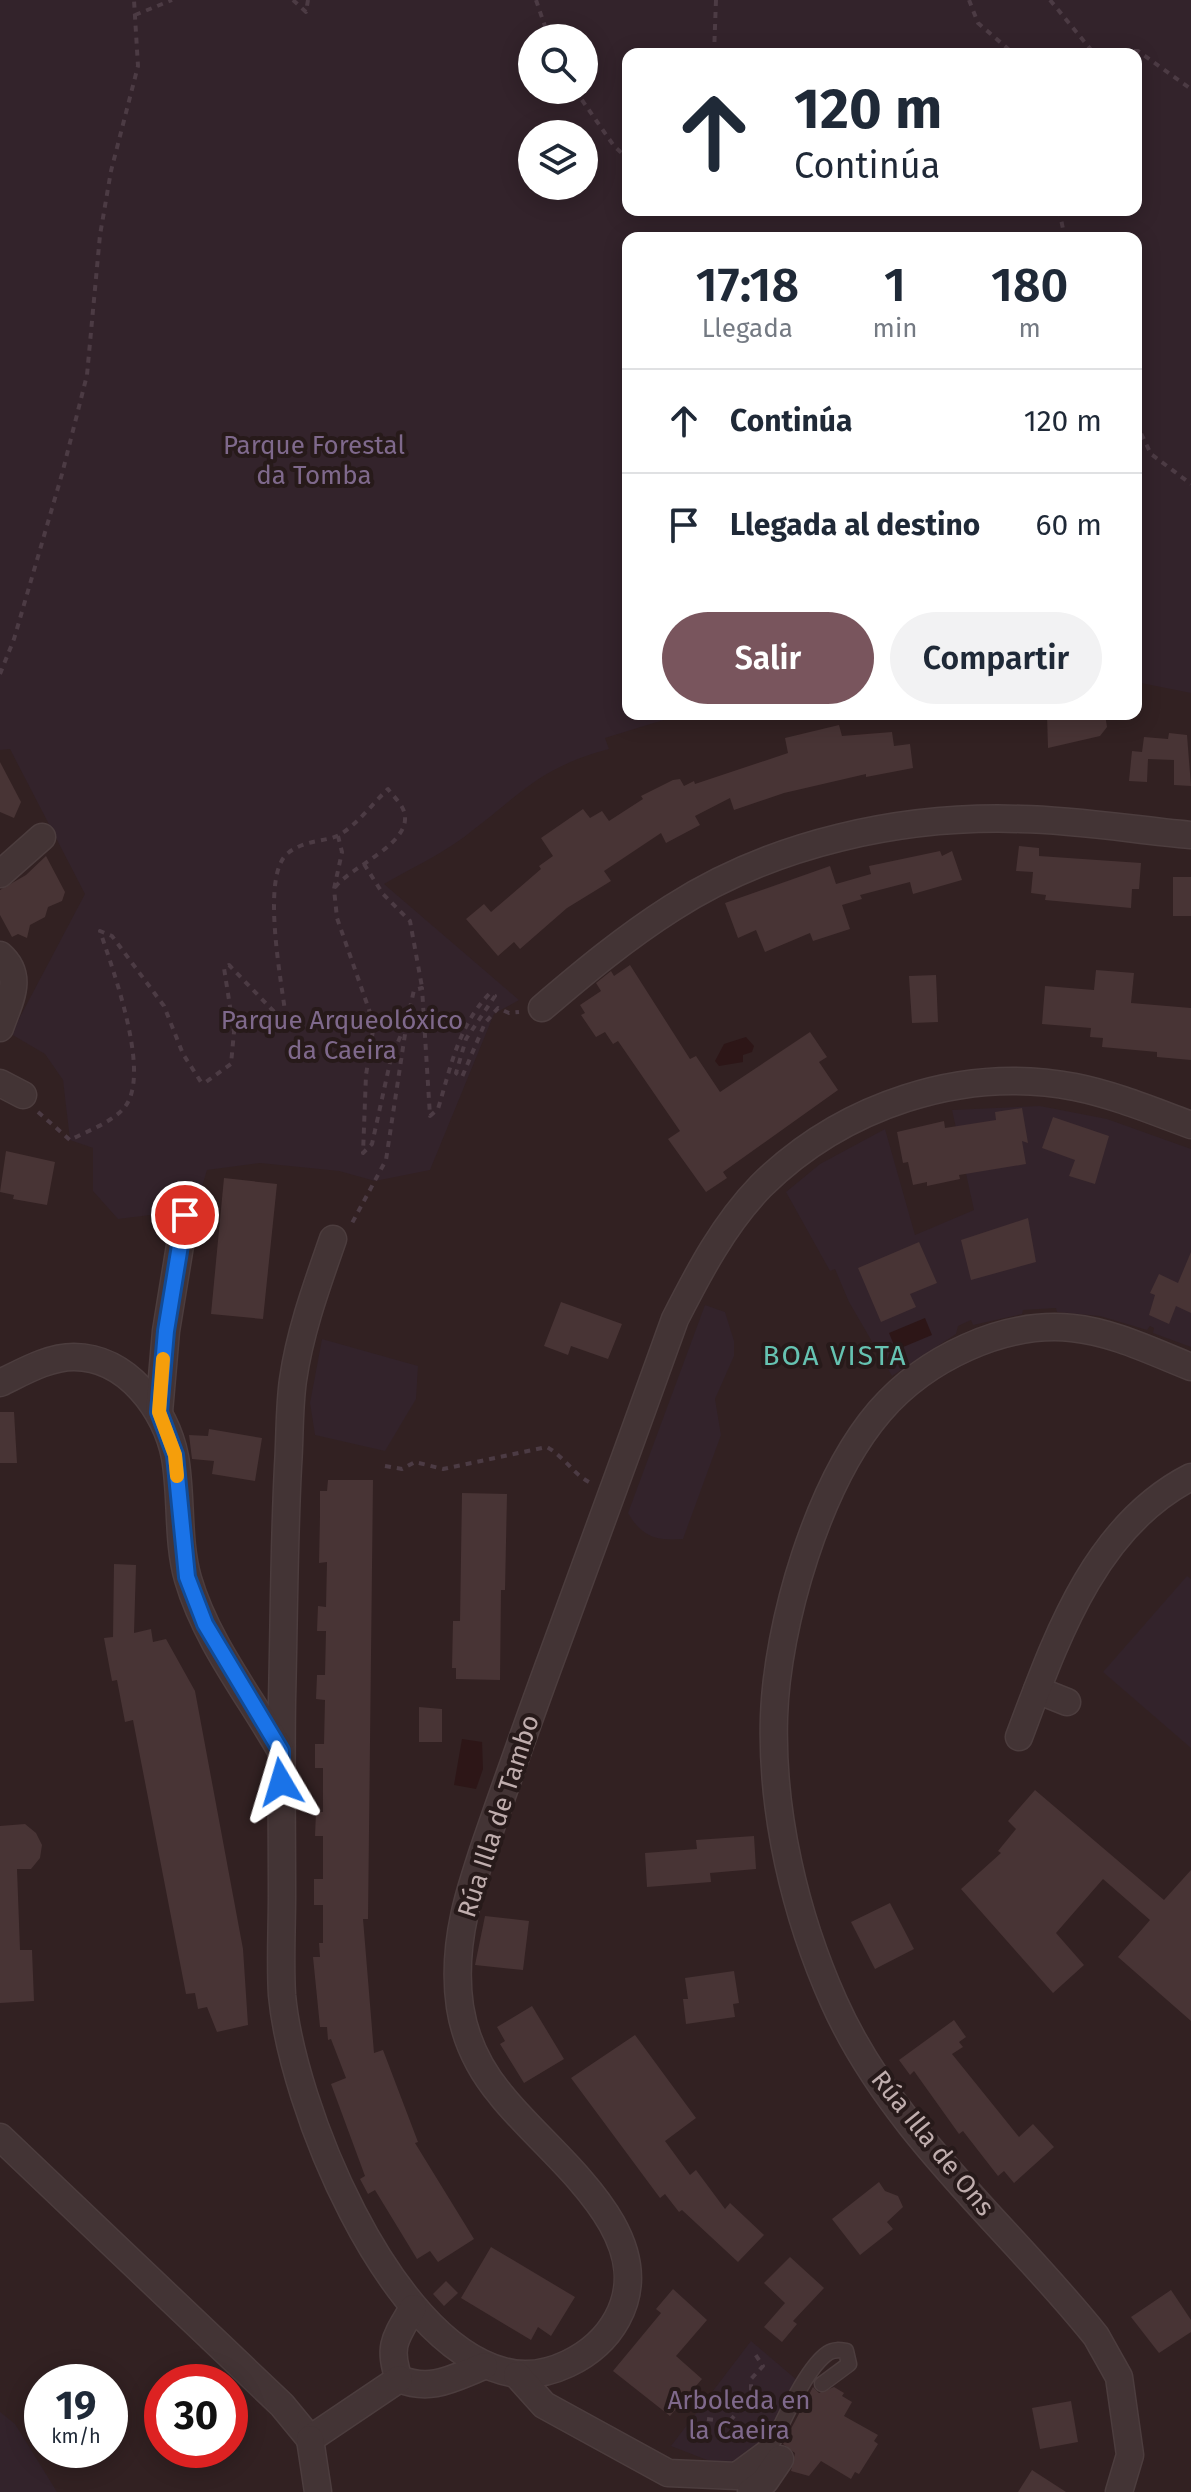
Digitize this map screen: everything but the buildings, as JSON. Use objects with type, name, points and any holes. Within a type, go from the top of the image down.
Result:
[{"type":"street","points":[[542,1008],[609,951],[674,906],[785,854],[850,835],[908,824],[1022,819],[1191,835]]},
{"type":"street","points":[[0,874],[42,837]]},
{"type":"street","points":[[0,955],[13,969],[16,981],[0,1028]]},
{"type":"street","name":"Rúa Illa de Tambo","points":[[333,1239],[307,1315],[293,1381],[281,1751],[282,1998],[311,2121],[368,2238],[413,2308],[457,2351],[484,2366],[517,2375],[561,2367],[585,2356],[601,2340],[617,2319],[627,2292],[627,2260],[607,2214],[499,2093],[473,2053],[460,2008],[457,1948],[468,1896],[519,1746],[675,1319],[708,1254],[760,1187],[806,1148],[855,1119],[899,1099],[959,1086],[1017,1082],[1085,1090],[1191,1125]]},
{"type":"street","points":[[0,1083],[23,1095]]},
{"type":"street","points":[[159,1412],[166,1331],[185,1215]]},
{"type":"street","name":"Rúa Illa de Ons","points":[[1119,2492],[1130,2455],[1119,2377],[1096,2336],[910,2124],[870,2067],[835,2004],[805,1928],[779,1813],[774,1717],[788,1618],[815,1528],[855,1446],[881,1410],[922,1374],[970,1347],[1017,1330],[1072,1328],[1116,1338],[1191,1367]]},
{"type":"street","points":[[0,1383],[39,1364],[75,1357],[108,1365],[134,1381],[159,1412],[175,1455],[187,1577],[205,1624],[281,1751]]},
{"type":"street","points":[[1019,1737],[1080,1591],[1112,1546],[1142,1514],[1191,1477]]},
{"type":"street","points":[[1037,1690],[1067,1702]]},
{"type":"street","points":[[0,2137],[282,2405],[310,2439],[318,2492]]},
{"type":"street","points":[[399,2379],[392,2359],[395,2337],[413,2308]]},
{"type":"street","points":[[399,2379],[418,2386],[435,2384],[484,2366]]},
{"type":"street","points":[[517,2375],[544,2405],[703,2492]]},
{"type":"street","points":[[310,2439],[399,2379]]},
{"type":"street","points":[[668,2473],[737,2476],[773,2457]]},
{"type":"street","points":[[751,2492],[765,2481],[773,2457]]},
{"type":"lane","points":[[773,2457],[813,2370],[827,2354],[835,2350],[846,2351],[849,2364],[822,2384]]},
{"type":"path","points":[[0,674],[14,639],[87,375],[100,235],[111,171],[138,66],[134,0]]},
{"type":"path","points":[[135,15],[172,0]]},
{"type":"path","points":[[293,0],[306,12],[308,0]]},
{"type":"path","points":[[536,0],[544,24]]},
{"type":"path","points":[[714,48],[716,0]]},
{"type":"path","points":[[969,0],[978,23],[1007,48]]},
{"type":"path","points":[[1050,0],[1090,48]]},
{"type":"path","points":[[1142,54],[1191,89]]},
{"type":"path","points":[[585,104],[622,153]]},
{"type":"path","points":[[1142,435],[1151,454],[1191,484]]},
{"type":"path","points":[[23,1095],[51,1126],[70,1140],[116,1115],[128,1102],[133,1073],[132,1038],[100,931],[112,936],[164,1006],[183,1054],[201,1082],[206,1082],[231,1064],[234,1032],[224,968],[229,965],[283,1021],[286,1019],[273,893],[275,871],[287,853],[316,838],[338,836],[388,789],[404,811],[404,821],[391,847],[341,876],[334,889]]},
{"type":"path","points":[[338,836],[342,852],[334,889],[337,918],[374,1024],[366,1075],[363,1153],[372,1144],[391,1058],[407,1021]]},
{"type":"path","points":[[364,864],[383,894],[410,921],[422,988],[430,1116],[438,1109],[460,1034],[471,1013],[489,994],[495,996],[466,1039],[456,1073],[462,1077],[485,1023],[498,1008],[509,1013],[542,1008]]},
{"type":"path","points":[[333,1239],[350,1227],[386,1160],[407,1021],[414,990],[422,988]]},
{"type":"path","points":[[385,1466],[402,1469],[415,1462],[443,1469],[547,1447],[564,1456],[576,1476],[595,1486]]},
{"type":"path","points":[[707,2419],[729,2422],[747,2401],[751,2395],[751,2379],[763,2366],[755,2354]]},
{"type":"path","points":[[747,2401],[785,2402]]},
{"type":"green space","name":"Parque Forestal da Tomba","points":[[0,0],[1191,0],[1191,693],[1142,683],[1142,232],[622,232],[622,720],[664,720],[605,738],[609,749],[567,764],[535,781],[463,838],[384,884],[519,1000],[494,1014],[430,1170],[375,1181],[339,1171],[260,1163],[207,1170],[198,1200],[183,1211],[118,1219],[93,1191],[93,1148],[70,1140],[63,1080],[45,1054],[11,1034],[85,894],[10,749],[0,750]]},
{"type":"green space","points":[[1040,1106],[1107,1119],[1191,1149],[1191,1347],[1153,1333],[1154,1328],[1150,1326],[1147,1330],[1100,1316],[1057,1312],[1056,1308],[1023,1310],[1022,1314],[973,1325],[971,1320],[958,1326],[956,1334],[892,1376],[849,1302],[835,1269],[830,1271],[786,1192],[820,1164],[885,1129],[915,1235],[974,1210],[952,1110]]},
{"type":"green space","points":[[705,1305],[725,1312],[734,1341],[734,1356],[715,1399],[721,1435],[683,1539],[657,1538],[644,1532],[628,1513]]},
{"type":"green space","points":[[322,1339],[418,1366],[416,1399],[385,1451],[315,1435],[310,1403]]},
{"type":"green space","points":[[1187,1576],[1191,1579],[1191,1748],[1103,1672]]},
{"type":"green space","name":"Arboleda en la Caeira","points":[[751,2341],[798,2381],[770,2432],[750,2451],[725,2467],[671,2446]]},
{"type":"green space","points":[[0,2412],[15,2424],[24,2439],[24,2468],[42,2468],[57,2492],[0,2492]]},
{"type":"shaded area","points":[[746,1037],[754,1046],[752,1052],[743,1055],[743,1062],[719,1066],[715,1061],[724,1044]]},
{"type":"shaded area","points":[[925,1318],[932,1335],[896,1350],[889,1333]]},
{"type":"shaded area","points":[[462,1739],[482,1742],[483,1769],[476,1789],[454,1785]]},
{"type":"slow traffic","points":[[163,1359],[159,1412],[175,1455],[177,1476]]},
{"type":"district","name":"BOA VISTA","points":[[835,1355]]},
{"type":"route","points":[[185,1215],[166,1331],[159,1412],[175,1455],[187,1577],[205,1624],[281,1751],[281,1782]]},
{"type":"park label","name":"Parque Arqueolóxico da Caeira","points":[[342,1035]]}]
